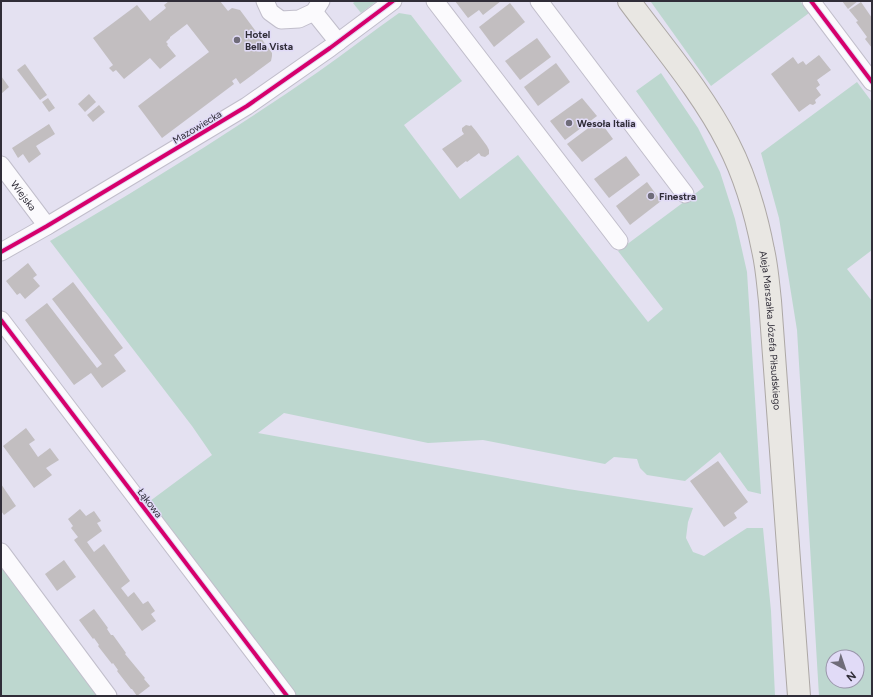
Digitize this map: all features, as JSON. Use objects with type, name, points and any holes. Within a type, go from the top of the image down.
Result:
[{"type":"main road","name":"Aleja Marszałka Józefa Piłsudskiego","points":[[629,1],[706,107],[725,138],[743,178],[755,213],[764,251],[770,302],[799,696]]},
{"type":"street","points":[[265,1],[270,12],[281,20],[299,19],[318,6],[338,42]]},
{"type":"street","name":"Mazowiecka","points":[[1,252],[247,106],[393,1]]},
{"type":"street","points":[[435,1],[619,241]]},
{"type":"street","points":[[539,1],[685,194]]},
{"type":"street","points":[[811,1],[872,82]]},
{"type":"street","name":"Wiejska","points":[[1,165],[47,226]]},
{"type":"street","name":"Łąkowa","points":[[1,320],[287,696]]},
{"type":"street","points":[[1,552],[108,696]]},
{"type":"green space","points":[[356,1],[377,1],[361,13],[353,3]]},
{"type":"green space","points":[[800,1],[809,13],[711,86],[651,2]]},
{"type":"green space","points":[[399,13],[411,15],[462,81],[404,125],[460,199],[518,155],[648,322],[663,309],[618,251],[704,187],[636,91],[661,73],[698,128],[720,172],[735,219],[747,272],[761,494],[748,491],[720,452],[685,481],[647,475],[640,468],[637,459],[614,457],[605,464],[483,440],[428,443],[284,413],[258,433],[568,489],[693,508],[688,522],[686,538],[693,552],[704,556],[747,528],[763,528],[771,611],[775,696],[291,696],[146,504],[212,455],[192,426],[50,241],[118,201],[219,138],[318,72]]},
{"type":"green space","points":[[857,82],[872,102],[872,250],[847,269],[872,301],[872,696],[819,696],[797,330],[779,218],[761,153]]},
{"type":"green space","points":[[1,545],[114,696],[1,696]]},
{"type":"building","points":[[169,1],[220,1],[228,11],[232,8],[240,10],[272,53],[272,56],[271,61],[240,84],[236,78],[232,81],[234,84],[162,138],[138,106],[209,52],[187,24],[166,42],[176,56],[160,69],[150,58],[124,79],[116,70],[113,72],[109,68],[113,65],[93,38],[137,5],[150,21],[166,8],[164,5]]},
{"type":"building","points":[[455,1],[501,1],[483,15],[479,10],[468,18]]},
{"type":"building","points":[[842,1],[858,1],[848,9]]},
{"type":"building","points":[[861,2],[872,18],[872,48],[865,39],[867,37],[856,22],[858,21],[849,10]]},
{"type":"building","points":[[510,3],[525,22],[494,47],[479,27]]},
{"type":"building","points":[[537,38],[551,57],[520,80],[505,61]]},
{"type":"building","points":[[819,55],[831,70],[817,80],[820,85],[816,88],[821,95],[815,100],[816,103],[813,105],[810,104],[799,112],[771,74],[793,57],[798,64],[803,61],[806,65]]},
{"type":"building","points":[[556,63],[570,82],[538,106],[524,87]]},
{"type":"building","points":[[25,64],[47,95],[40,100],[17,70]]},
{"type":"building","points":[[1,76],[9,87],[1,94]]},
{"type":"building","points":[[89,94],[96,102],[85,112],[78,104]]},
{"type":"building","points":[[48,98],[55,108],[49,112],[42,102]]},
{"type":"building","points":[[582,98],[597,116],[565,140],[550,121]]},
{"type":"building","points":[[99,105],[105,112],[93,122],[87,115]]},
{"type":"building","points":[[599,120],[613,139],[582,162],[567,144]]},
{"type":"building","points":[[49,124],[55,134],[36,146],[41,154],[29,163],[23,154],[18,158],[12,148]]},
{"type":"building","points":[[466,125],[471,125],[476,131],[487,146],[489,154],[485,157],[481,156],[479,153],[457,168],[442,149],[464,134],[462,128]]},
{"type":"building","points":[[626,156],[640,175],[609,198],[594,179]]},
{"type":"building","points":[[647,182],[661,201],[630,225],[616,206]]},
{"type":"building","points":[[28,263],[37,275],[33,278],[40,286],[25,299],[20,293],[17,295],[6,281]]},
{"type":"building","points":[[73,282],[123,348],[114,355],[126,371],[102,388],[91,373],[74,385],[25,320],[47,303],[97,368],[102,364],[52,299]]},
{"type":"building","points":[[26,428],[35,440],[29,444],[38,457],[50,448],[59,460],[46,468],[52,475],[34,488],[3,446]]},
{"type":"building","points":[[718,461],[748,502],[734,513],[737,518],[724,527],[690,481]]},
{"type":"building","points":[[1,484],[16,506],[4,515],[1,511]]},
{"type":"building","points":[[80,509],[86,516],[94,511],[101,521],[97,523],[102,531],[87,542],[94,552],[104,544],[130,581],[121,588],[128,597],[134,592],[143,604],[148,601],[155,611],[151,614],[156,621],[142,631],[74,540],[78,537],[71,528],[73,526],[68,519]]},
{"type":"building","points":[[64,560],[76,577],[57,591],[45,574]]},
{"type":"building","points":[[94,609],[108,628],[107,629],[111,635],[113,635],[126,653],[125,654],[150,686],[137,696],[79,620]]},
{"type":"cycle path","points":[[1,252],[247,106],[330,48],[393,1]]},
{"type":"cycle path","points":[[811,1],[872,82]]},
{"type":"cycle path","points":[[1,320],[287,696]]},
{"type":"place","name":"Hotel Bella Vista","points":[[237,40]]},
{"type":"place","name":"Wesoła Italia","points":[[569,123]]},
{"type":"place","name":"Finestra","points":[[651,196]]}]
